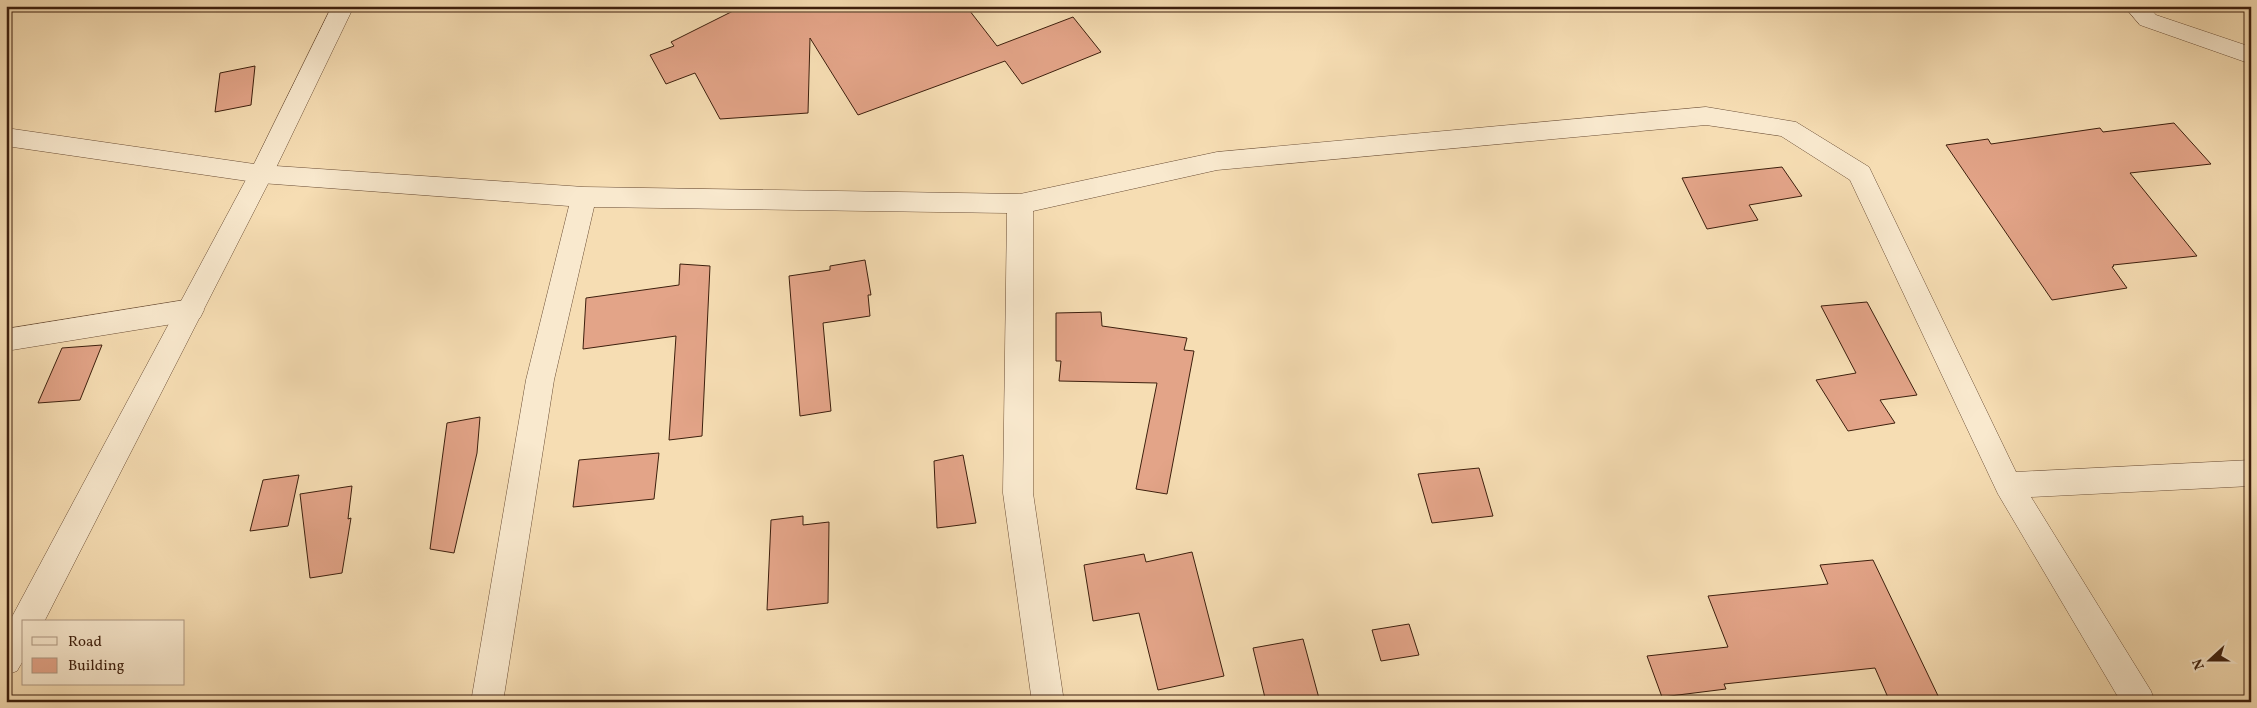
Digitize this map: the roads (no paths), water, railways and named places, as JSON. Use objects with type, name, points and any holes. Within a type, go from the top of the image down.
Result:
[{"type":"street","points":[[27,620],[262,174],[343,6]]},
{"type":"street","points":[[2135,6],[2148,20],[2251,56]]},
{"type":"street","points":[[6,137],[262,174],[584,197],[1020,204],[1217,162],[1706,116],[1787,128],[1860,174],[2008,485],[2139,702]]},
{"type":"street","points":[[487,702],[540,380],[584,197]]},
{"type":"street","points":[[1020,204],[1018,493],[1048,702]]},
{"type":"street","points":[[6,340],[191,310]]},
{"type":"street","points":[[2008,485],[2251,473]]},
{"type":"street","points":[[6,660],[22,631]]}]
